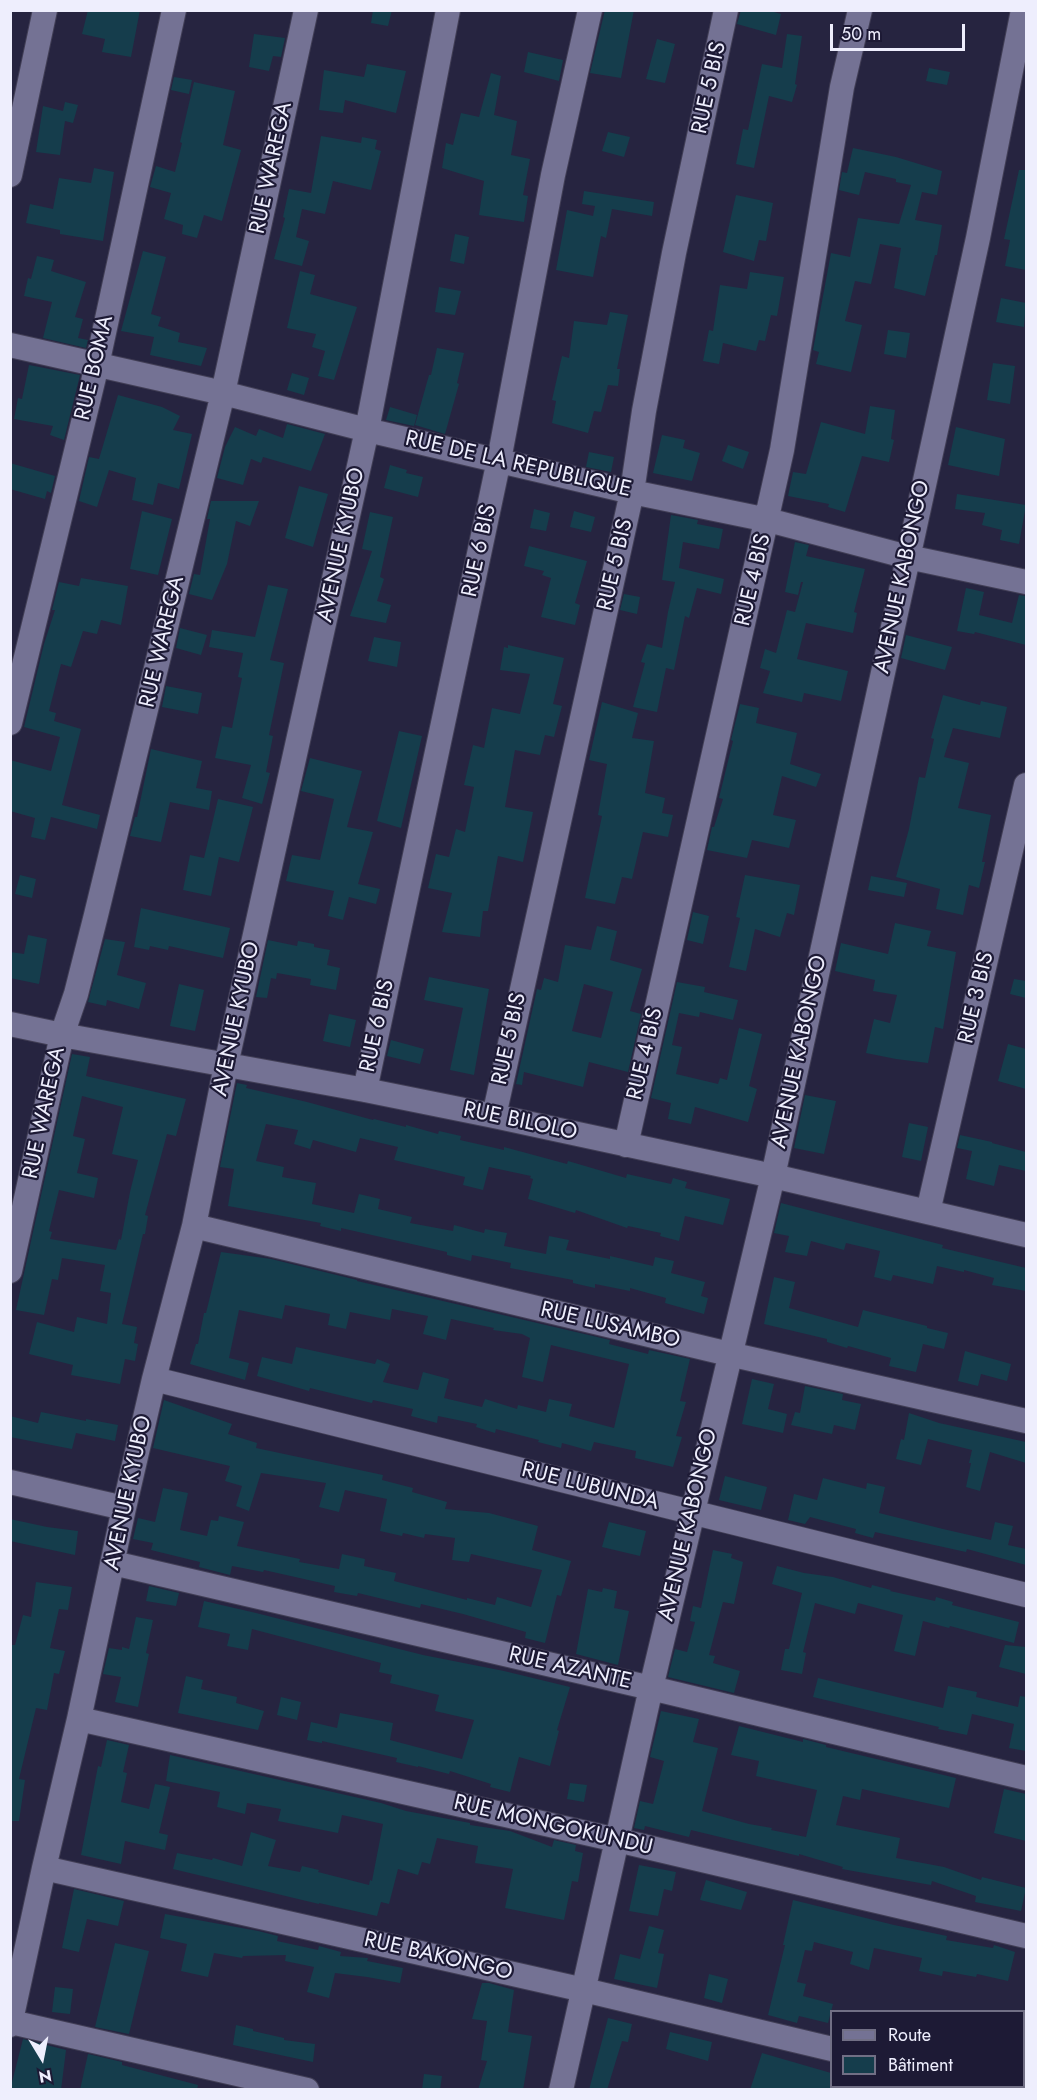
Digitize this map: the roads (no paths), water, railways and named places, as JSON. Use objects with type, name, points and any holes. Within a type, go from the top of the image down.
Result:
[{"type":"street","points":[[10,175],[45,10]]},
{"type":"street","name":"RUE BOMA","points":[[10,723],[97,365],[174,10]]},
{"type":"street","name":"RUE WAREGA","points":[[10,1271],[62,1035],[76,994],[223,393],[306,10]]},
{"type":"street","name":"AVENUE KYUBO","points":[[11,2024],[124,1508],[154,1378],[194,1226],[226,1065],[367,430],[448,10]]},
{"type":"street","name":"RUE 6 BIS","points":[[365,1090],[499,460],[553,175],[590,10]]},
{"type":"street","name":"RUE 5 BIS","points":[[494,1116],[632,492],[644,411],[674,253],[726,10]]},
{"type":"street","name":"RUE 4 BIS","points":[[626,1145],[768,520],[782,450],[842,87],[860,10]]},
{"type":"street","name":"AVENUE KABONGO","points":[[561,2090],[651,1688],[773,1176],[978,238],[1023,10]]},
{"type":"street","name":"RUE DE LA REPUBLIQUE","points":[[10,345],[223,393],[367,430],[632,492],[768,520],[908,557],[1026,582]]},
{"type":"street","name":"RUE 3 BIS","points":[[928,1212],[1026,785]]},
{"type":"street","name":"RUE BILOLO","points":[[10,1024],[494,1116],[773,1176],[1026,1235]]},
{"type":"street","name":"RUE LUSAMBO","points":[[194,1226],[729,1354],[1026,1421]]},
{"type":"street","name":"RUE LUBUNDA","points":[[154,1378],[1026,1595]]},
{"type":"street","points":[[10,1482],[124,1508]]},
{"type":"street","name":"RUE AZANTE","points":[[113,1563],[1026,1778]]},
{"type":"street","name":"RUE MONGOKUNDU","points":[[79,1719],[617,1840],[1026,1936]]},
{"type":"street","name":"RUE BAKONGO","points":[[44,1868],[584,1990],[830,2049]]},
{"type":"street","points":[[11,2024],[307,2090]]}]
